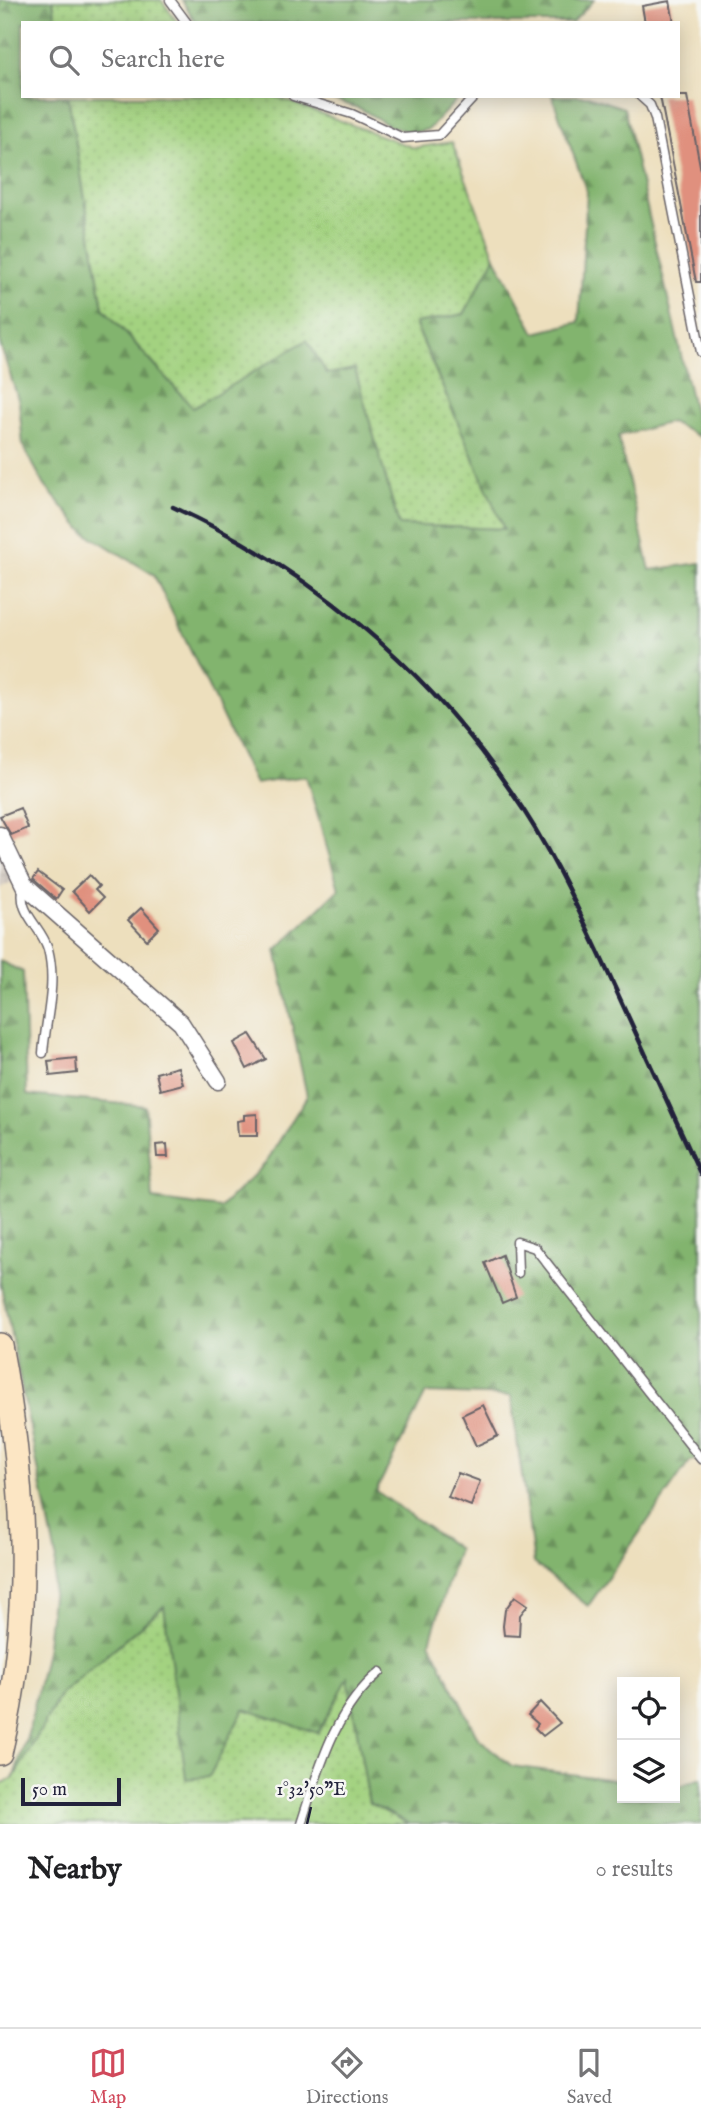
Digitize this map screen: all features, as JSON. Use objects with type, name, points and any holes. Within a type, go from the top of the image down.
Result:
[{"type":"main road","points":[[0,1345],[7,1423],[20,1465],[23,1566],[19,1644],[0,1753]]},
{"type":"street","points":[[0,835],[24,885],[181,1023],[218,1081]]},
{"type":"lane","points":[[170,0],[186,21]]},
{"type":"lane","points":[[300,98],[352,114],[403,138],[439,135],[473,98]]},
{"type":"lane","points":[[642,98],[650,106],[655,118],[701,352]]},
{"type":"lane","points":[[24,885],[20,898],[30,921],[47,946],[53,978],[51,999],[46,1012],[43,1052]]},
{"type":"lane","points":[[518,1273],[517,1242],[524,1242],[535,1248],[701,1459]]},
{"type":"lane","points":[[301,1824],[332,1734],[360,1689],[380,1672]]},
{"type":"shaded area","points":[[0,849],[14,881],[0,888]]},
{"type":"green space","points":[[0,0],[53,0],[56,21],[21,21],[21,98],[68,98],[103,308],[193,408],[307,340],[327,374],[355,369],[399,525],[504,529],[415,323],[464,314],[495,257],[535,333],[579,322],[587,192],[553,98],[594,98],[624,108],[700,437],[671,422],[618,436],[650,570],[701,563],[701,1458],[690,1461],[588,1606],[534,1563],[511,1396],[426,1393],[376,1491],[458,1549],[430,1642],[478,1738],[512,1766],[617,1780],[617,1803],[680,1803],[680,1786],[701,1778],[701,1824],[409,1824],[369,1803],[348,1678],[318,1733],[244,1709],[209,1777],[186,1779],[164,1606],[61,1694],[13,1779],[29,1730],[47,1646],[56,1557],[0,1281],[0,961],[23,972],[27,1095],[145,1106],[153,1199],[220,1208],[265,1164],[307,1096],[276,950],[339,889],[306,776],[255,784],[154,575],[84,532],[45,486],[23,446],[19,402],[0,344]]},
{"type":"green space","points":[[53,0],[161,0],[177,21],[56,21]]},
{"type":"green space","points":[[182,0],[594,0],[574,21],[195,21]]},
{"type":"green space","points":[[68,98],[279,98],[414,148],[452,142],[495,257],[464,314],[415,324],[505,529],[398,525],[354,369],[193,408],[103,308]]},
{"type":"green space","points":[[329,98],[458,98],[429,129],[412,133],[390,126],[361,109]]},
{"type":"green space","points":[[164,1606],[209,1776],[244,1709],[349,1676],[369,1803],[409,1824],[0,1824],[0,1784],[13,1779],[61,1694]]},
{"type":"building","points":[[670,1],[674,21],[645,21],[642,6]]},
{"type":"building","points":[[687,96],[701,171],[701,282],[696,282],[660,98]]},
{"type":"building","points":[[20,808],[28,828],[11,835],[0,816]]},
{"type":"building","points":[[38,872],[62,890],[56,899],[33,879]]},
{"type":"building","points":[[89,875],[99,886],[95,890],[103,898],[90,911],[72,891]]},
{"type":"building","points":[[141,908],[159,928],[147,940],[128,920]]},
{"type":"building","points":[[250,1034],[266,1059],[247,1069],[234,1043]]},
{"type":"building","points":[[76,1058],[77,1073],[50,1076],[48,1061]]},
{"type":"building","points":[[178,1067],[183,1084],[160,1090],[156,1073]]},
{"type":"building","points":[[257,1114],[257,1136],[238,1136],[237,1121],[244,1120],[244,1115]]},
{"type":"building","points":[[167,1144],[168,1157],[157,1157],[156,1145]]},
{"type":"building","points":[[502,1255],[516,1297],[502,1303],[485,1263]]},
{"type":"building","points":[[483,1405],[498,1436],[476,1446],[462,1415]]},
{"type":"building","points":[[458,1473],[480,1481],[471,1506],[448,1497]]},
{"type":"building","points":[[515,1596],[528,1605],[520,1615],[519,1636],[504,1635],[505,1610]]},
{"type":"building","points":[[540,1702],[560,1723],[543,1736],[535,1728],[538,1724],[528,1715]]},
{"type":"railway","points":[[173,507],[223,532],[317,591],[402,663],[477,745],[525,812],[564,881],[701,1175]]}]
